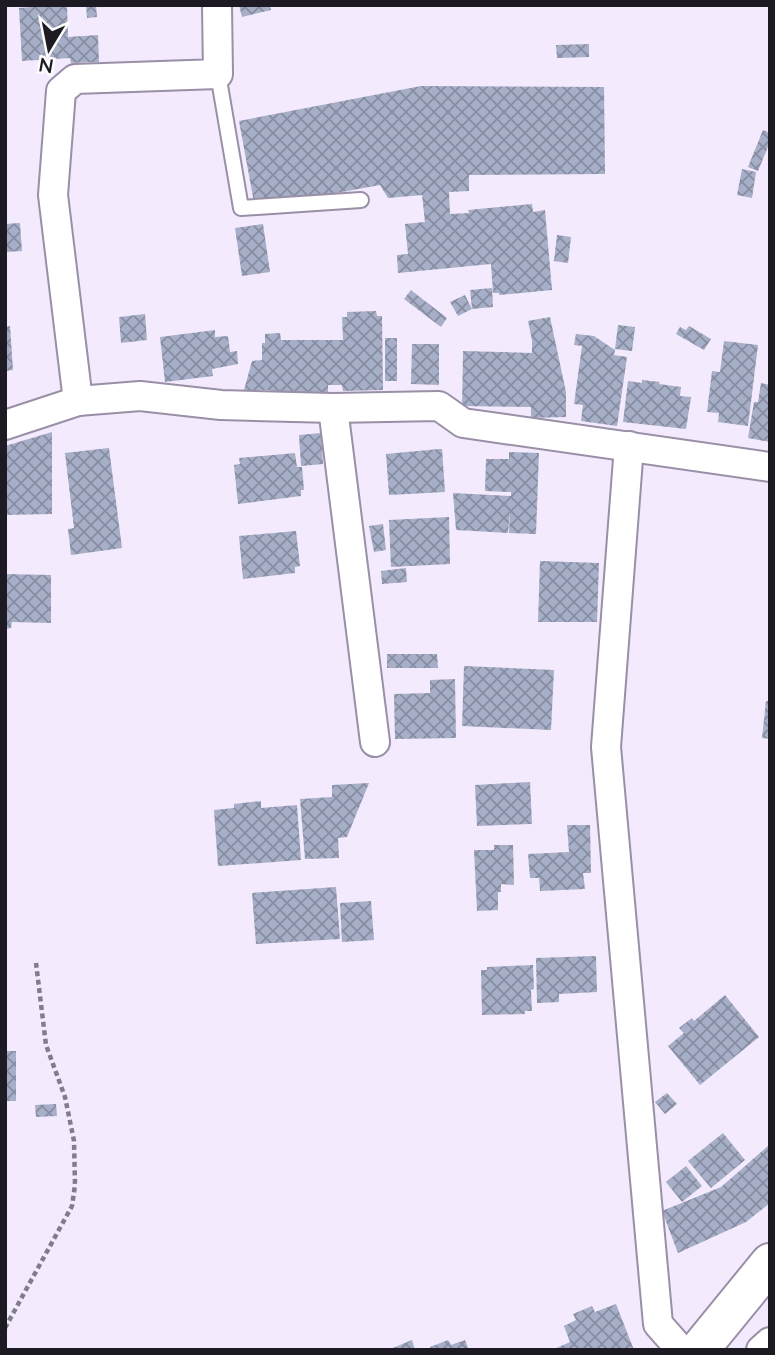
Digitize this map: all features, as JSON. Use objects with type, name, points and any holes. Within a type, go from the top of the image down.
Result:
[{"type":"main road","points":[[699,1350],[770,1263]]},
{"type":"street","points":[[78,401],[53,195],[61,91],[75,79],[218,74],[216,5]]},
{"type":"street","points":[[5,425],[78,401],[140,396],[221,405],[333,408],[439,406],[463,423],[770,467]]},
{"type":"street","points":[[333,408],[375,742]]},
{"type":"street","points":[[629,446],[606,747],[658,1324],[681,1350]]},
{"type":"street","points":[[761,1350],[770,1342]]},
{"type":"lane","points":[[218,74],[241,208],[361,200]]},
{"type":"path","points":[[5,1328],[72,1206],[75,1185],[74,1142],[65,1097],[46,1045],[36,964]]},
{"type":"building","points":[[67,5],[68,37],[98,35],[99,62],[71,63],[70,58],[22,61],[19,8]]},
{"type":"building","points":[[86,5],[96,5],[97,17],[87,18]]},
{"type":"building","points":[[239,5],[270,5],[271,10],[242,17]]},
{"type":"building","points":[[589,44],[589,57],[557,58],[556,45]]},
{"type":"building","points":[[421,86],[604,87],[605,174],[469,175],[469,191],[449,192],[450,214],[532,204],[533,212],[545,210],[552,290],[499,295],[493,293],[491,264],[398,273],[397,255],[408,254],[405,224],[425,222],[422,195],[388,198],[380,185],[255,208],[239,121]]},
{"type":"building","points":[[763,130],[770,133],[770,142],[758,171],[748,167]]},
{"type":"building","points":[[742,169],[756,172],[752,198],[737,195]]},
{"type":"building","points":[[20,223],[22,251],[5,252],[5,224]]},
{"type":"building","points":[[263,224],[270,272],[242,276],[235,228]]},
{"type":"building","points":[[557,235],[571,237],[568,263],[554,261]]},
{"type":"building","points":[[492,288],[493,307],[472,309],[470,290]]},
{"type":"building","points":[[411,290],[447,318],[441,327],[404,299]]},
{"type":"building","points":[[465,295],[472,309],[458,316],[450,302]]},
{"type":"building","points":[[376,311],[377,316],[382,316],[383,390],[343,391],[342,385],[328,385],[328,394],[270,394],[270,390],[244,390],[252,361],[262,360],[265,334],[280,333],[281,340],[343,340],[342,317],[347,317],[347,312]]},
{"type":"building","points":[[145,314],[147,340],[121,343],[119,317]]},
{"type":"building","points":[[550,317],[566,392],[566,417],[531,418],[531,407],[462,406],[463,351],[532,353],[528,321]]},
{"type":"building","points":[[618,325],[635,327],[632,351],[615,349]]},
{"type":"building","points":[[10,326],[13,370],[5,371],[5,327]]},
{"type":"building","points":[[689,326],[711,339],[704,350],[676,334],[680,327],[686,330]]},
{"type":"building","points":[[215,330],[215,337],[228,336],[230,352],[237,351],[238,364],[212,369],[213,376],[165,382],[160,337]]},
{"type":"building","points":[[576,334],[594,336],[615,350],[614,355],[627,357],[617,426],[581,421],[583,405],[574,404],[582,346],[574,345]]},
{"type":"building","points":[[385,338],[397,338],[397,381],[385,381]]},
{"type":"building","points":[[724,341],[758,345],[748,426],[718,422],[719,413],[707,412],[712,371],[720,372]]},
{"type":"building","points":[[412,344],[439,344],[439,385],[411,384]]},
{"type":"building","points":[[642,380],[681,387],[680,396],[691,397],[686,429],[623,422],[628,381],[642,383]]},
{"type":"building","points":[[761,383],[770,385],[770,442],[748,438],[754,402],[758,402]]},
{"type":"building","points":[[52,432],[52,514],[5,515],[5,446]]},
{"type":"building","points":[[321,433],[323,464],[301,466],[299,435]]},
{"type":"building","points":[[109,448],[122,548],[71,555],[68,529],[74,528],[65,453]]},
{"type":"building","points":[[442,449],[445,492],[389,495],[386,454]]},
{"type":"building","points":[[509,452],[539,453],[536,534],[509,533],[510,510],[508,533],[456,530],[453,493],[511,496],[511,492],[485,491],[486,459],[509,459]]},
{"type":"building","points":[[295,453],[297,467],[302,467],[304,490],[301,490],[301,496],[238,504],[234,465],[240,464],[239,458]]},
{"type":"building","points":[[449,517],[450,564],[391,567],[389,520]]},
{"type":"building","points":[[383,524],[386,550],[374,552],[369,526]]},
{"type":"building","points":[[296,531],[300,566],[295,567],[295,573],[243,579],[239,536]]},
{"type":"building","points":[[540,561],[599,563],[597,622],[538,622]]},
{"type":"building","points":[[406,568],[407,582],[382,584],[381,571]]},
{"type":"building","points":[[5,574],[51,575],[51,623],[12,622],[11,628],[5,629]]},
{"type":"building","points":[[387,654],[437,654],[438,668],[387,668]]},
{"type":"building","points":[[464,666],[554,670],[551,730],[462,726]]},
{"type":"building","points":[[455,679],[456,738],[395,739],[394,694],[430,693],[430,680]]},
{"type":"building","points":[[766,701],[770,701],[770,739],[762,738]]},
{"type":"building","points":[[530,782],[532,824],[477,826],[475,785]]},
{"type":"building","points":[[369,783],[347,837],[338,838],[339,858],[305,859],[300,799],[332,797],[332,785]]},
{"type":"building","points":[[261,801],[261,808],[297,805],[301,860],[218,866],[214,810],[234,808],[234,804]]},
{"type":"building","points":[[567,825],[590,825],[591,873],[583,873],[585,889],[540,891],[539,878],[530,878],[528,854],[569,852]]},
{"type":"building","points":[[494,845],[513,845],[514,885],[501,884],[498,910],[477,911],[474,850],[494,850]]},
{"type":"building","points":[[336,887],[340,939],[256,944],[252,893]]},
{"type":"building","points":[[371,901],[374,940],[342,942],[340,903]]},
{"type":"building","points":[[596,956],[597,992],[559,994],[559,1002],[537,1003],[536,958]]},
{"type":"building","points":[[533,965],[532,1011],[525,1011],[525,1014],[482,1015],[481,970],[487,970],[487,967]]},
{"type":"building","points":[[725,995],[759,1037],[700,1085],[668,1046],[684,1033],[679,1028],[692,1018],[694,1021]]},
{"type":"building","points":[[5,1051],[16,1051],[16,1101],[5,1101]]},
{"type":"building","points":[[667,1093],[677,1104],[665,1114],[655,1102]]},
{"type":"building","points":[[56,1104],[57,1116],[36,1117],[35,1105]]},
{"type":"building","points":[[723,1133],[745,1160],[711,1188],[688,1161]]},
{"type":"building","points":[[768,1146],[770,1203],[746,1222],[678,1253],[662,1211],[721,1187]]},
{"type":"building","points":[[686,1166],[702,1186],[682,1202],[666,1182]]},
{"type":"building","points":[[616,1304],[634,1350],[552,1350],[570,1342],[564,1326],[576,1320],[573,1314],[592,1306],[595,1312]]},
{"type":"building","points":[[412,1340],[415,1350],[388,1350]]},
{"type":"building","points":[[448,1340],[451,1345],[465,1340],[469,1350],[431,1350],[430,1347]]}]
